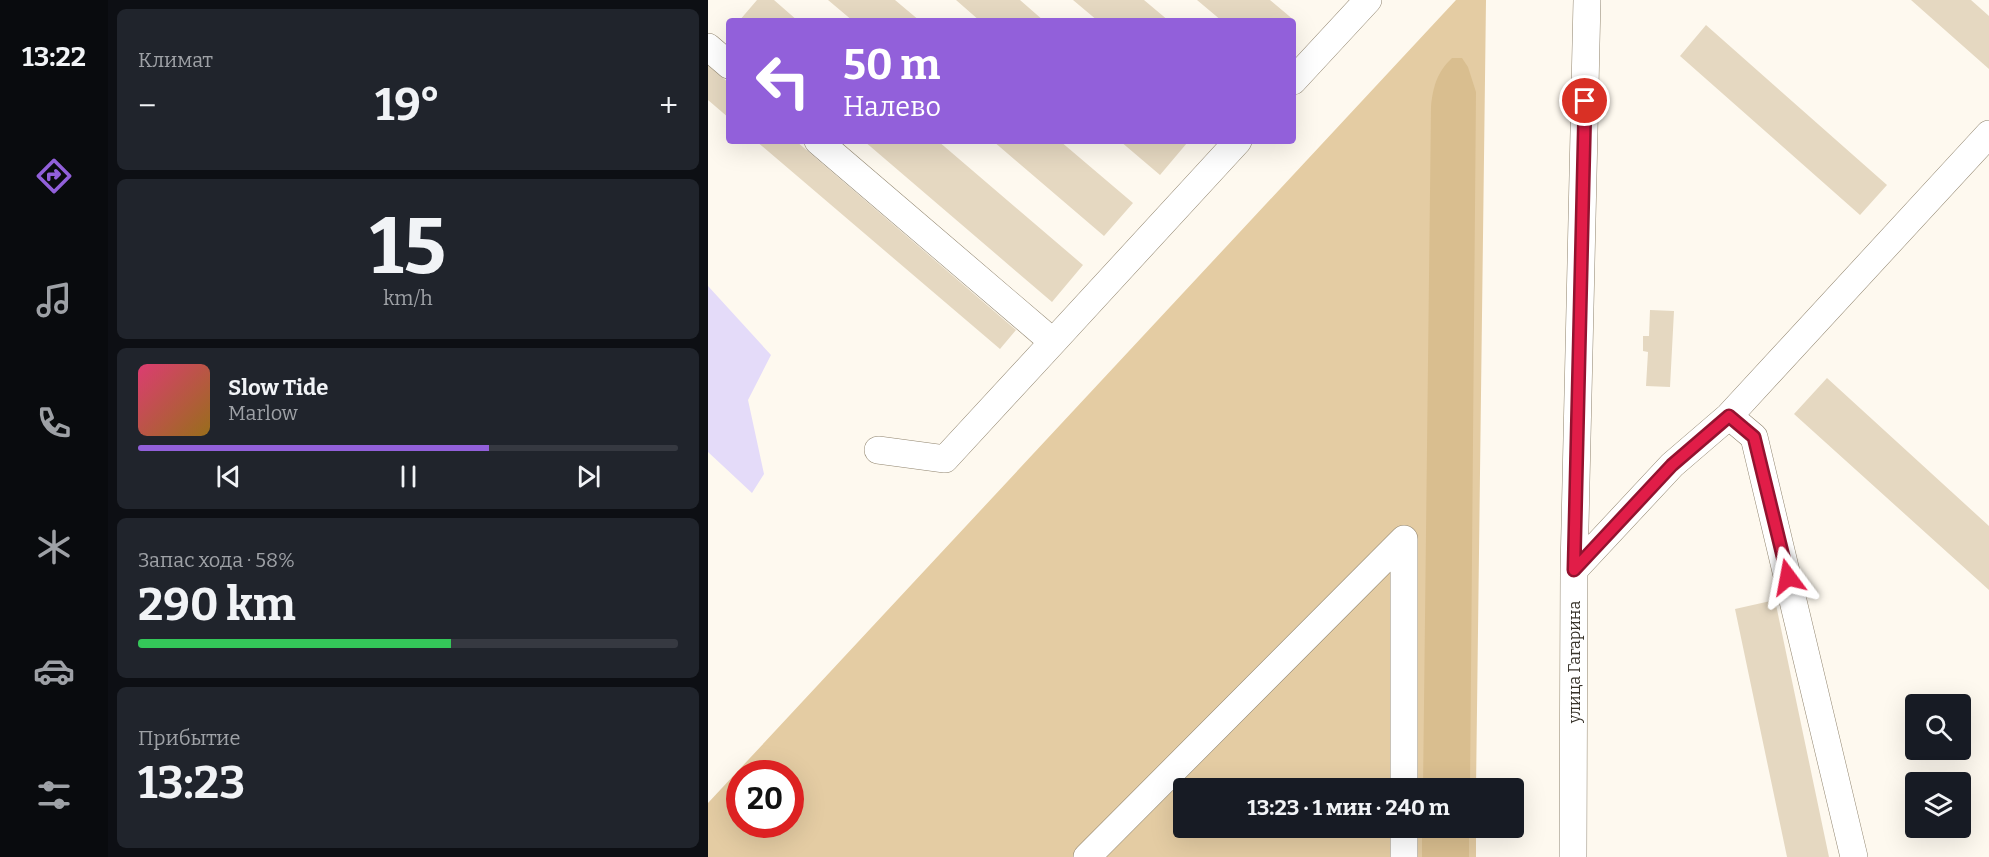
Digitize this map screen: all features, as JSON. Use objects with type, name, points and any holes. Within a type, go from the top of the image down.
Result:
[{"type":"street","points":[[1296,78],[1368,0]]},
{"type":"street","name":"улица Гагарина","points":[[1573,857],[1581,3]]},
{"type":"street","points":[[708,47],[726,62]]},
{"type":"street","points":[[1574,570],[1672,465],[1729,416],[1989,134]]},
{"type":"street","points":[[822,144],[1053,342]]},
{"type":"street","points":[[878,450],[945,459],[1235,144]]},
{"type":"street","points":[[1729,416],[1754,437],[1854,857]]},
{"type":"street","points":[[1087,857],[1404,539],[1404,778]]},
{"type":"street","points":[[1404,838],[1404,857]]},
{"type":"shaded area","points":[[1456,0],[1486,0],[1476,778],[1173,778],[1173,838],[1476,838],[1476,857],[708,857],[708,803],[726,784],[726,838],[804,838],[804,760],[748,760]]},
{"type":"shaded area","points":[[1452,58],[1462,58],[1468,67],[1476,92],[1470,778],[1423,778],[1431,107],[1437,80]]},
{"type":"shaded area","points":[[708,286],[771,355],[748,400],[764,474],[752,493],[708,452]]},
{"type":"shaded area","points":[[1422,838],[1469,838],[1469,857],[1422,857]]},
{"type":"building","points":[[757,0],[774,0],[795,18],[742,18]]},
{"type":"building","points":[[828,0],[895,0],[916,18],[849,18]]},
{"type":"building","points":[[956,0],[1020,0],[1041,18],[977,18]]},
{"type":"building","points":[[1073,0],[1144,0],[1165,18],[1094,18]]},
{"type":"building","points":[[1197,0],[1270,0],[1291,18],[1218,18]]},
{"type":"building","points":[[1911,0],[1971,0],[1989,16],[1989,69]]},
{"type":"building","points":[[1706,25],[1887,185],[1860,215],[1680,56]]},
{"type":"building","points":[[708,65],[726,80],[726,115],[708,100]]},
{"type":"building","points":[[760,144],[799,144],[1016,330],[1000,349]]},
{"type":"building","points":[[868,144],[942,144],[1083,265],[1052,302]]},
{"type":"building","points":[[997,144],[1064,144],[1133,203],[1104,236]]},
{"type":"building","points":[[1124,144],[1186,144],[1160,175]]},
{"type":"building","points":[[1650,310],[1674,311],[1670,387],[1646,386],[1648,352],[1643,351],[1643,336],[1649,336]]},
{"type":"building","points":[[1827,378],[1989,526],[1989,590],[1794,414]]},
{"type":"building","points":[[1775,600],[1829,857],[1787,857],[1735,609]]},
{"type":"route","points":[[1585,101],[1574,570],[1672,465],[1729,416],[1754,437],[1788,577]]}]
